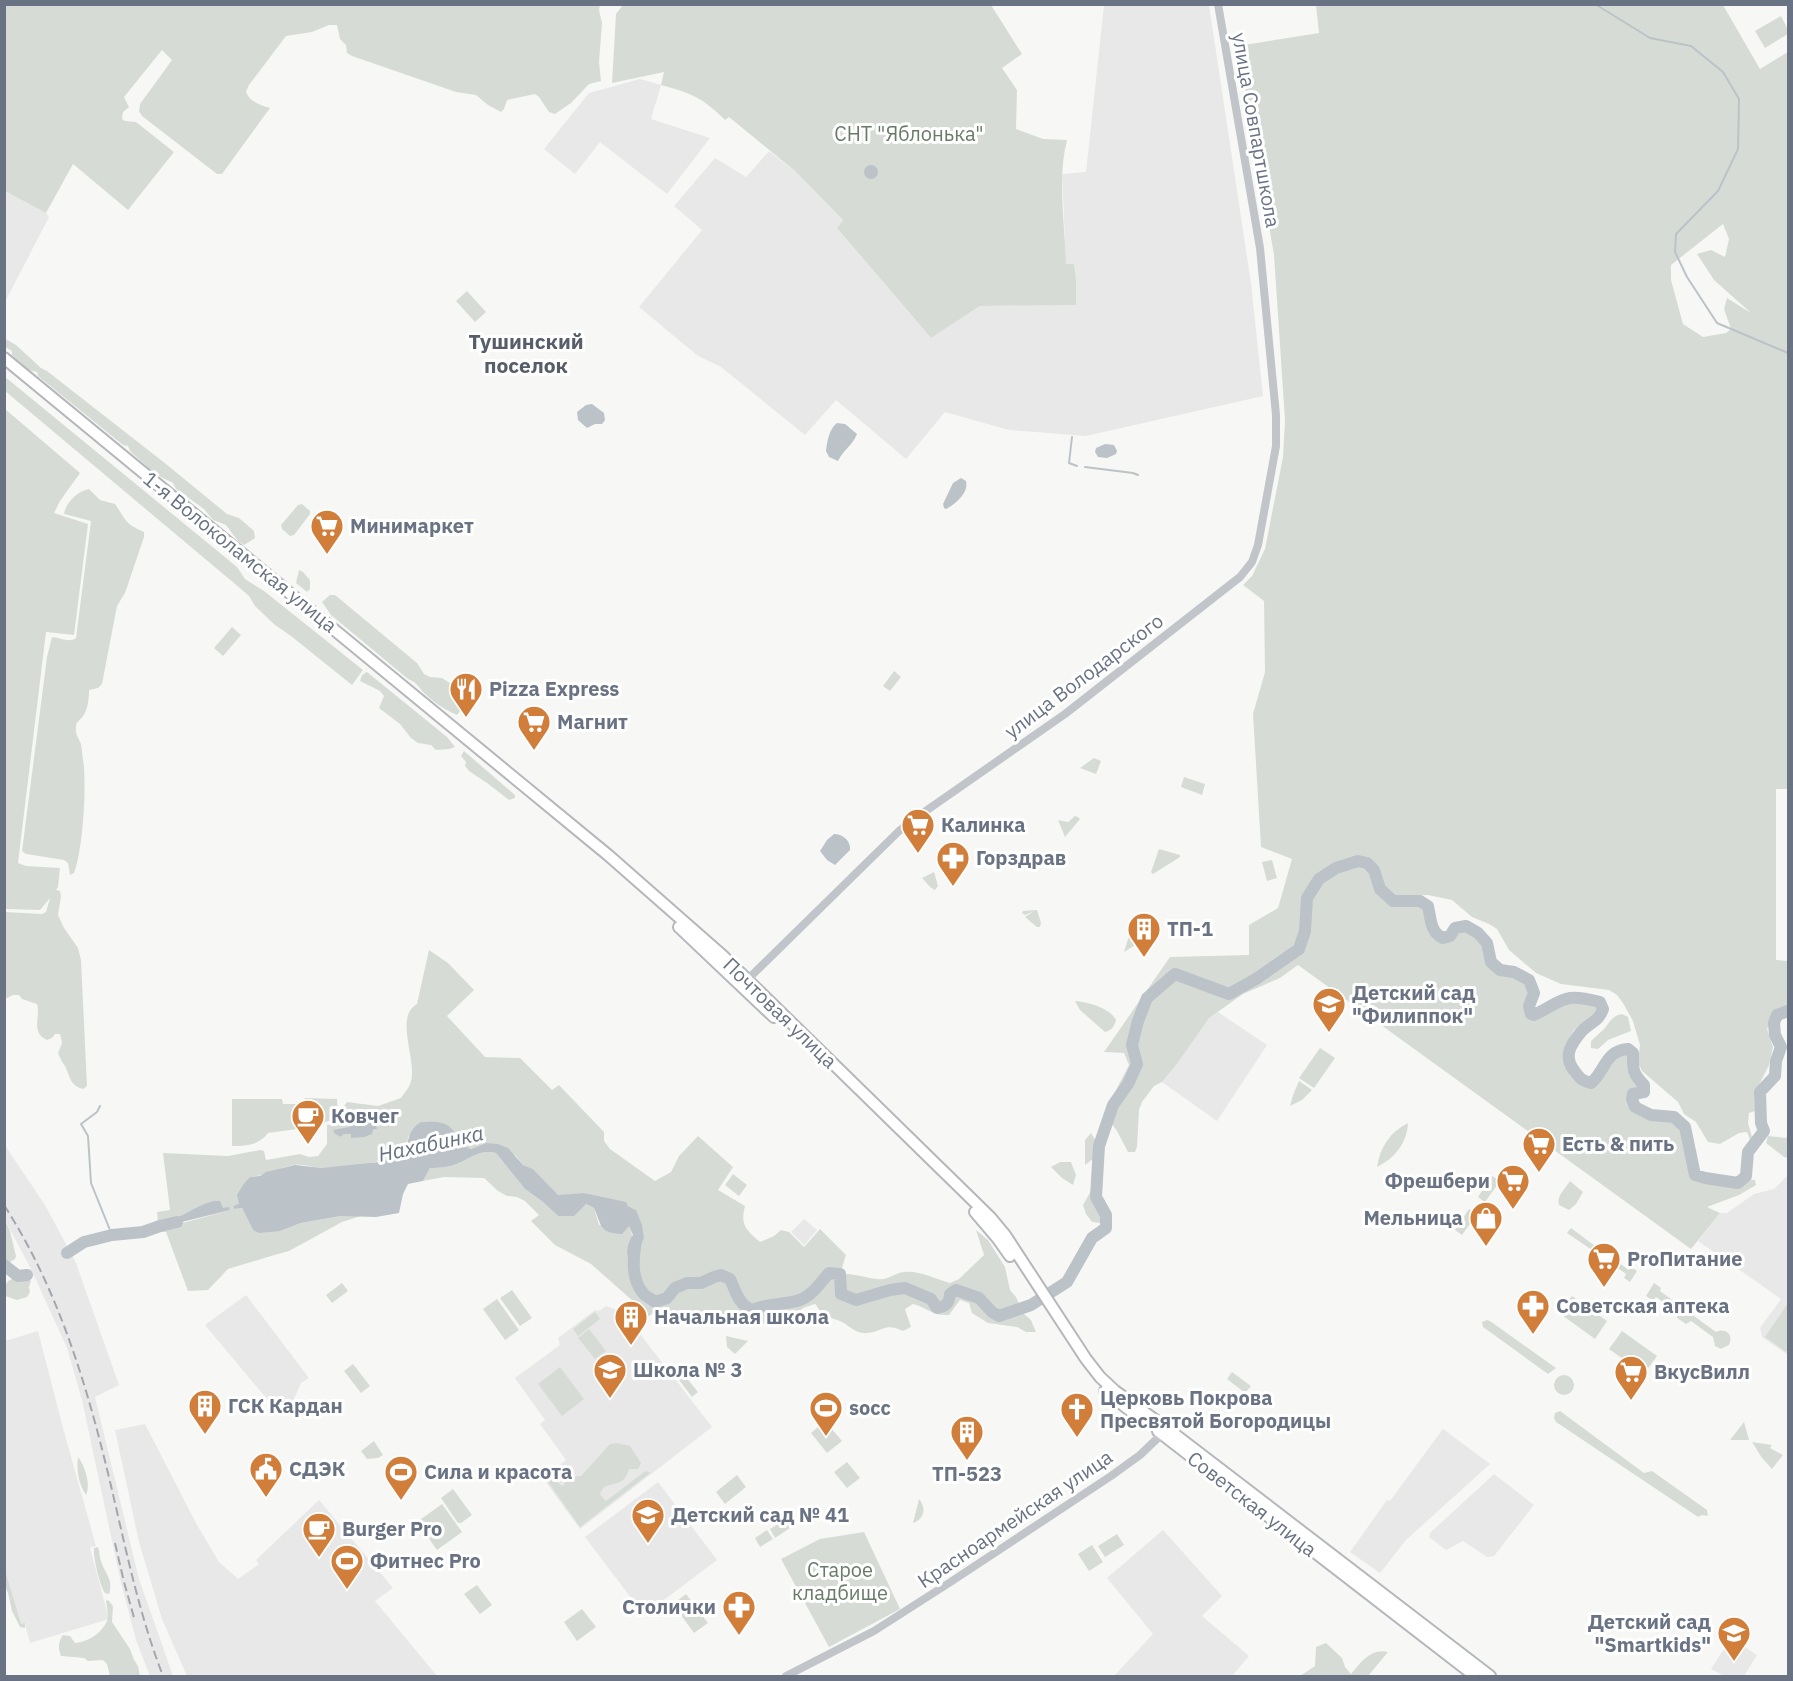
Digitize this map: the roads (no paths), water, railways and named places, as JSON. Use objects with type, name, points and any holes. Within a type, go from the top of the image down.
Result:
[{"type":"main road","name":"1-я Волоколамская улица","points":[[4,358],[474,748]]},
{"type":"main road","name":"1-я Волоколамская улица","points":[[4,366],[474,748]]},
{"type":"main road","name":"Почтовая улица","points":[[474,748],[617,863],[723,956],[744,983],[976,1213],[998,1239],[1050,1311]]},
{"type":"main road","points":[[1050,1311],[1100,1377],[1167,1433]]},
{"type":"main road","name":"Советская улица","points":[[1050,1311],[1080,1363],[1095,1382],[1117,1401],[1167,1433],[1490,1677]]},
{"type":"main road","name":"Советская улица","points":[[1167,1433],[1475,1677]]},
{"type":"street","name":"улица Совпартшкола","points":[[1218,4],[1261,260],[1266,307]]},
{"type":"street","name":"улица Володарского","points":[[744,983],[872,857],[913,820],[1065,714],[1246,571],[1258,545],[1276,446],[1276,414],[1266,307]]},
{"type":"street","name":"Красноармейская улица","points":[[786,1677],[874,1631],[927,1598],[1111,1476],[1167,1433]]},
{"type":"water","points":[[868,165],[874,165],[878,172],[874,179],[868,179],[864,175],[864,169]]},
{"type":"water","points":[[592,404],[604,413],[605,420],[602,424],[595,424],[587,428],[578,420],[577,412],[586,405]]},
{"type":"water","points":[[837,423],[845,424],[857,434],[838,461],[829,457],[826,451],[830,432]]},
{"type":"water","points":[[1105,444],[1114,445],[1116,454],[1107,458],[1098,457],[1095,452],[1096,448]]},
{"type":"water","points":[[961,478],[966,481],[964,493],[954,504],[944,508],[943,504],[953,483]]},
{"type":"water","points":[[834,834],[846,839],[850,847],[850,850],[835,865],[827,860],[820,851]]},
{"type":"water","points":[[372,1116],[376,1120],[377,1129],[364,1137],[351,1138],[351,1134],[344,1134],[341,1137],[333,1130],[349,1127]]},
{"type":"water","points":[[421,1122],[437,1122],[447,1125],[466,1147],[471,1149],[486,1143],[508,1148],[523,1165],[533,1169],[558,1195],[584,1193],[626,1202],[628,1206],[636,1210],[642,1225],[644,1238],[637,1252],[629,1259],[628,1247],[633,1235],[629,1226],[622,1234],[605,1230],[594,1208],[586,1204],[574,1216],[558,1216],[525,1189],[496,1153],[491,1152],[477,1154],[452,1165],[430,1168],[423,1181],[408,1184],[403,1194],[399,1213],[376,1217],[341,1216],[301,1223],[280,1231],[259,1233],[253,1230],[242,1208],[234,1209],[233,1206],[239,1204],[237,1195],[243,1185],[250,1177],[260,1176],[266,1172],[295,1165],[322,1168],[379,1162],[393,1156],[405,1160],[410,1134]]},
{"type":"water","points":[[213,1201],[220,1201],[223,1208],[229,1207],[230,1210],[162,1227],[162,1223]]},
{"type":"waterway","points":[[1595,4],[1650,38],[1691,46],[1723,72],[1739,99],[1738,149],[1718,191],[1676,234],[1675,252],[1687,277],[1717,323],[1788,353]]},
{"type":"waterway","points":[[1072,437],[1069,463],[1077,466]]},
{"type":"waterway","points":[[1085,467],[1138,475]]},
{"type":"waterway","name":"Нахабинка","points":[[636,1241],[634,1261],[636,1281],[644,1294],[655,1302],[667,1298],[675,1288],[687,1283],[701,1283],[721,1275],[730,1279],[741,1301],[752,1310],[805,1298],[829,1273],[840,1274],[841,1294],[856,1300],[905,1288],[931,1299],[937,1308],[946,1304],[950,1294],[956,1290],[979,1298],[999,1316],[1031,1305],[1067,1282],[1092,1238],[1106,1228],[1106,1215],[1096,1197],[1099,1146],[1113,1105],[1128,1084],[1137,1064],[1132,1045],[1147,998],[1175,974],[1229,994],[1256,979],[1299,949],[1305,931],[1307,898],[1319,879],[1336,868],[1358,861],[1367,863],[1374,870],[1380,889],[1393,901],[1420,901],[1428,906],[1433,929],[1443,938],[1450,936],[1455,928],[1466,926],[1478,933],[1487,943],[1491,962],[1500,970],[1514,972],[1529,980],[1534,993],[1529,1006],[1531,1014],[1534,1015],[1565,999],[1579,998],[1600,1002],[1603,1009],[1601,1014],[1584,1029],[1572,1045],[1569,1054],[1570,1064],[1580,1078],[1591,1083],[1614,1053],[1628,1049],[1633,1053],[1634,1070],[1644,1085],[1644,1092],[1633,1094],[1635,1107],[1651,1115],[1674,1117],[1685,1127],[1695,1175],[1738,1183],[1746,1176],[1748,1152],[1764,1131],[1761,1123],[1760,1092],[1775,1076],[1776,1061],[1781,1047],[1775,1035],[1774,1023],[1777,1015],[1788,1011]]},
{"type":"waterway","points":[[100,1106],[97,1112],[81,1124],[88,1136],[91,1183],[112,1235]]},
{"type":"waterway","name":"Нахабинка","points":[[67,1253],[84,1242],[112,1235],[143,1232],[177,1222]]},
{"type":"waterway","name":"Нахабинка","points":[[4,1265],[18,1276],[27,1275]]},
{"type":"railway","points":[[4,1205],[37,1264],[75,1356],[103,1453],[144,1621],[163,1676]]},
{"type":"railway","points":[[115,1543],[135,1621]]},
{"type":"place","name":"Минимаркет","points":[[327,555]]},
{"type":"place","name":"Pizza Express","points":[[466,718]]},
{"type":"place","name":"Магнит","points":[[534,751]]},
{"type":"place","name":"Калинка","points":[[918,854]]},
{"type":"place","name":"Горздрав","points":[[953,887]]},
{"type":"place","name":"ТП-1","points":[[1144,958]]},
{"type":"place","name":"Детский сад \"Филиппок\"","points":[[1329,1033]]},
{"type":"place","name":"Ковчег","points":[[308,1145]]},
{"type":"place","name":"Есть & пить","points":[[1539,1173]]},
{"type":"place","name":"Фрешбери","points":[[1513,1210]]},
{"type":"place","name":"Мельница","points":[[1486,1247]]},
{"type":"place","name":"ProПитание","points":[[1604,1288]]},
{"type":"place","name":"Советская аптека","points":[[1533,1335]]},
{"type":"place","name":"Начальная школа","points":[[631,1346]]},
{"type":"place","name":"Школа № 3","points":[[610,1399]]},
{"type":"place","name":"ВкусВилл","points":[[1631,1401]]},
{"type":"place","name":"ГСК Кардан","points":[[205,1435]]},
{"type":"place","name":"socc","points":[[826,1437]]},
{"type":"place","name":"Церковь Покрова Пресвятой Богородицы","points":[[1077,1438]]},
{"type":"place","name":"ТП-523","points":[[967,1461]]},
{"type":"place","name":"СДЭК","points":[[266,1498]]},
{"type":"place","name":"Сила и красота","points":[[401,1501]]},
{"type":"place","name":"Детский сад № 41","points":[[648,1544]]},
{"type":"place","name":"Burger Pro","points":[[319,1558]]},
{"type":"place","name":"Фитнес Pro","points":[[347,1590]]},
{"type":"place","name":"Столички","points":[[739,1636]]},
{"type":"place","name":"Детский сад \"Smartkids\"","points":[[1734,1662]]},
{"type":"district","name":"Тушинский поселок","points":[[526,354]]},
{"type":"park label","name":"СНТ \"Яблонька\"","points":[[909,134]]},
{"type":"park label","name":"Старое кладбище","points":[[840,1582]]}]
